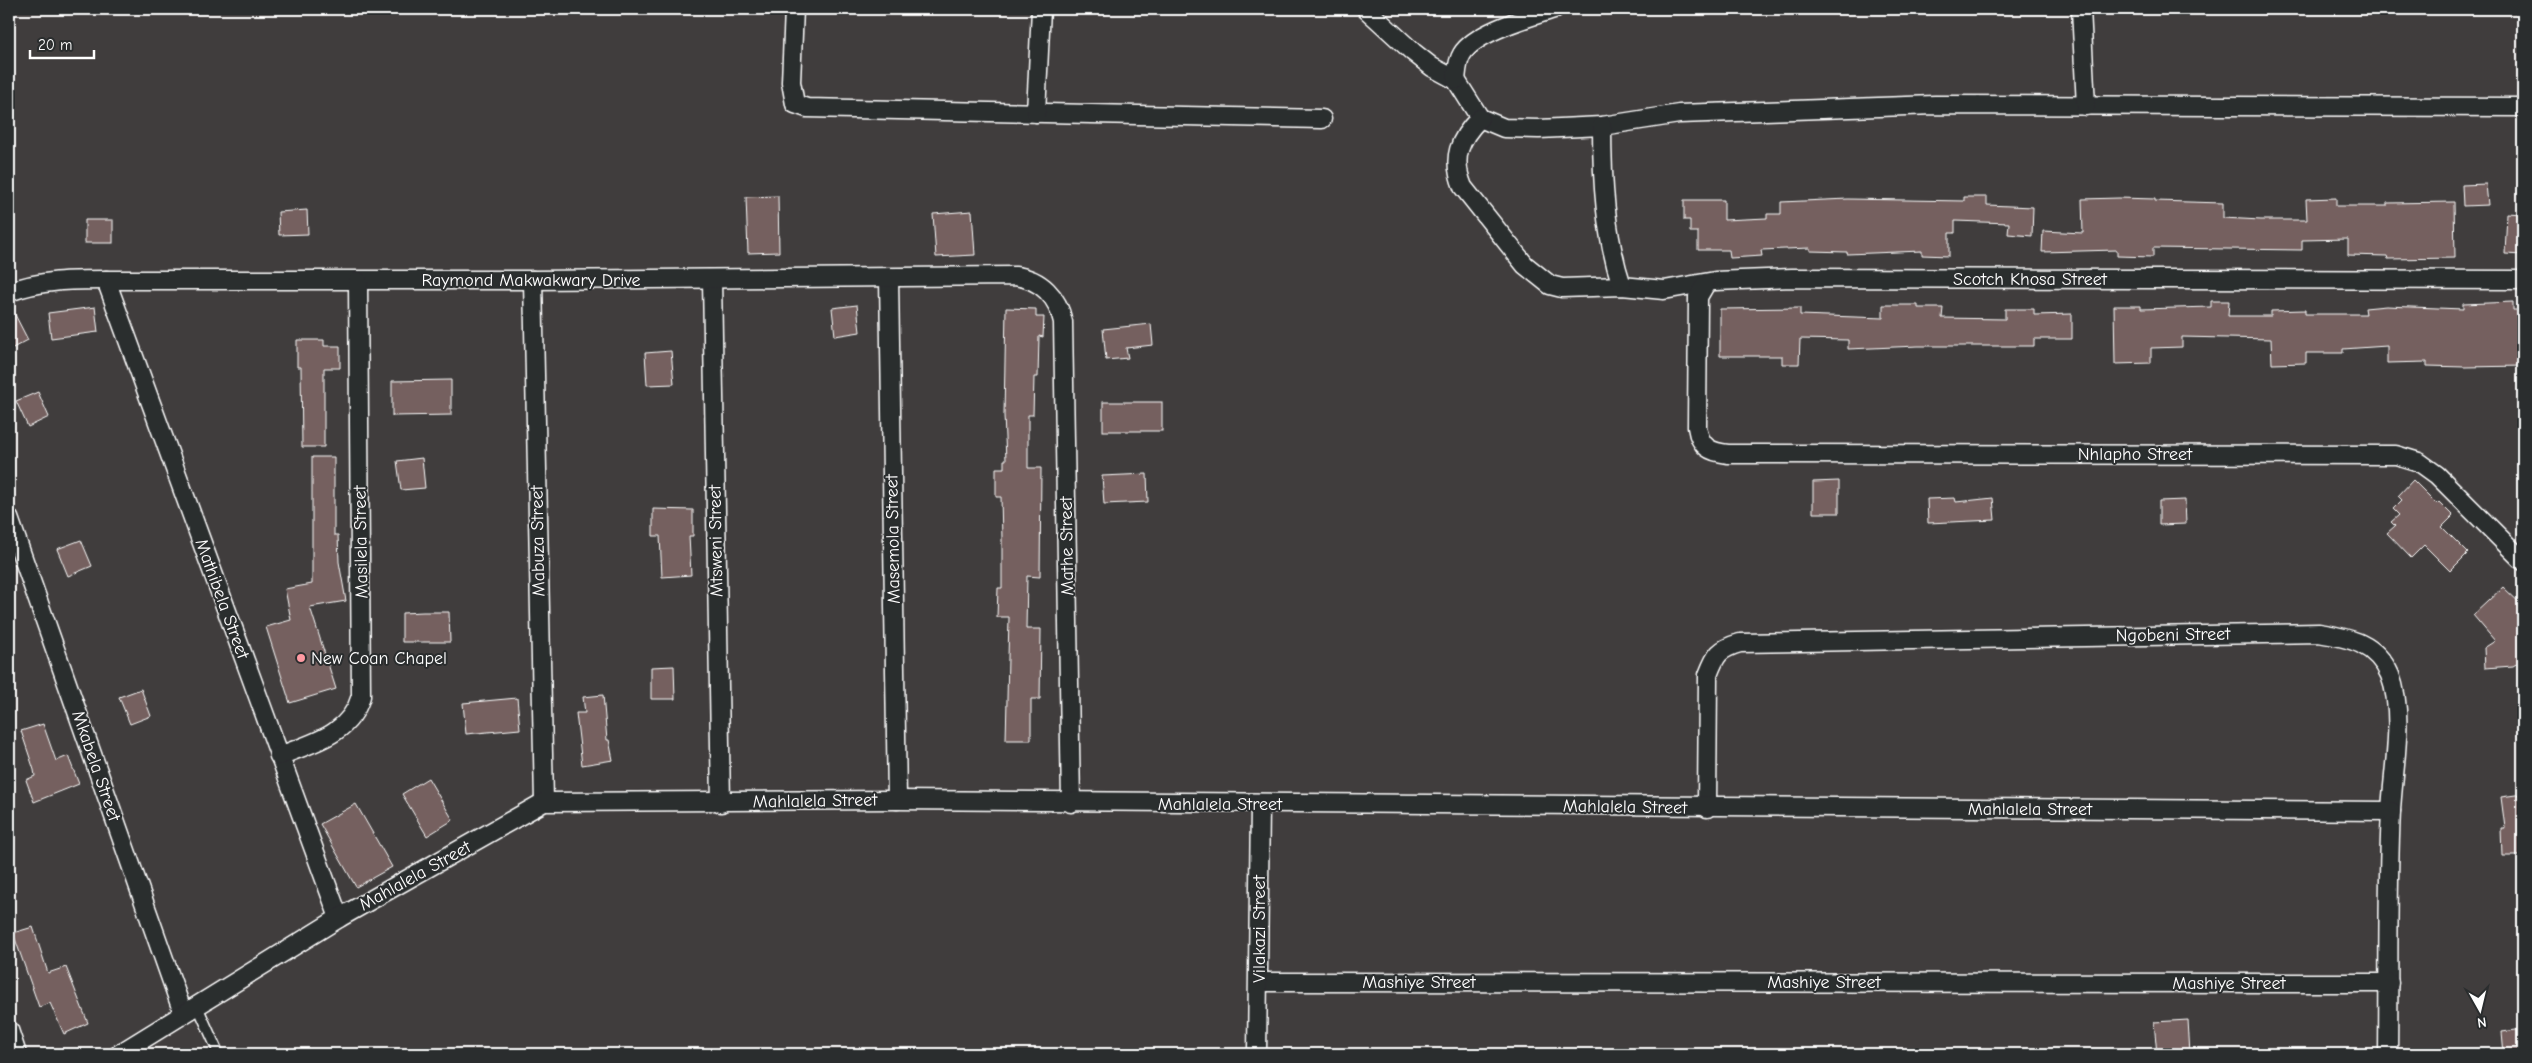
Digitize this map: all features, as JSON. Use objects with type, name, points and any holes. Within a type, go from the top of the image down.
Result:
[{"type":"street","points":[[794,9],[791,82],[796,104],[807,108],[1322,120]]},
{"type":"street","points":[[1036,113],[1040,9]]},
{"type":"street","points":[[1366,9],[1432,67],[1456,80],[1480,118],[1504,128],[1539,129],[1602,126],[1679,114],[1935,105],[2523,108]]},
{"type":"street","points":[[1456,80],[1459,60],[1467,47],[1516,22],[1554,9]]},
{"type":"street","points":[[2081,9],[2086,106]]},
{"type":"street","name":"Scotch Khosa Street","points":[[1480,118],[1465,133],[1459,148],[1458,174],[1463,187],[1525,265],[1550,285],[1562,288],[1622,286],[1664,290],[1721,281],[1792,278],[2523,280]]},
{"type":"street","points":[[1602,126],[1602,179],[1611,245],[1622,286]]},
{"type":"street","name":"Raymond Makwakwary Drive","points":[[9,292],[23,286],[49,282],[106,280],[358,281],[1015,276],[1037,282],[1049,293]]},
{"type":"street","name":"Masemola Street","points":[[889,278],[897,800]]},
{"type":"street","name":"Mtsweni Street","points":[[712,279],[721,803]]},
{"type":"street","name":"Mathibela Street","points":[[106,280],[339,918]]},
{"type":"street","name":"Mabuza Street","points":[[533,280],[544,802]]},
{"type":"street","name":"Masilela Street","points":[[279,756],[331,736],[354,714],[361,696],[358,281]]},
{"type":"street","name":"Nhlapho Street","points":[[1705,284],[1698,297],[1698,427],[1700,438],[1706,447],[1716,452],[1728,454],[2404,456],[2419,462],[2437,475],[2523,561]]},
{"type":"street","name":"Mathe Street","points":[[1049,293],[1058,306],[1063,330],[1071,802]]},
{"type":"street","name":"Mkabela Street","points":[[9,518],[190,1009]]},
{"type":"street","name":"Ngobeni Street","points":[[1707,808],[1708,675],[1714,658],[1725,647],[1753,641],[2319,633],[2349,638],[2376,652],[2389,674],[2398,701],[2391,811],[2388,1054]]},
{"type":"street","name":"Mahlalela Street","points":[[119,1054],[339,918],[544,802],[721,803],[897,800],[1707,808],[2391,811]]},
{"type":"street","name":"Vilakazi Street","points":[[1257,1054],[1260,804]]},
{"type":"street","name":"Mashiye Street","points":[[1259,982],[2389,983]]},
{"type":"street","points":[[9,1030],[17,1054]]},
{"type":"lane","points":[[190,1009],[219,1054]]},
{"type":"building","points":[[2486,184],[2488,205],[2463,206],[2462,185]]},
{"type":"building","points":[[778,196],[779,252],[748,253],[746,197]]},
{"type":"building","points":[[1964,197],[1987,197],[1987,205],[2033,207],[2032,236],[2008,234],[2009,223],[1955,221],[1955,233],[1949,233],[1949,256],[1922,255],[1922,251],[1847,254],[1847,252],[1810,251],[1810,248],[1761,250],[1762,256],[1730,258],[1729,250],[1698,250],[1698,232],[1690,232],[1690,220],[1684,220],[1684,200],[1724,200],[1724,220],[1767,218],[1767,214],[1781,214],[1781,202],[1848,199],[1964,201]]},
{"type":"building","points":[[2119,198],[2223,203],[2223,218],[2261,220],[2307,220],[2306,199],[2336,198],[2336,206],[2387,206],[2387,203],[2454,202],[2455,258],[2388,259],[2387,256],[2348,255],[2348,239],[2302,240],[2302,250],[2153,248],[2153,257],[2117,256],[2117,250],[2042,252],[2043,231],[2083,233],[2082,199]]},
{"type":"building","points":[[307,210],[308,234],[279,235],[278,212]]},
{"type":"building","points":[[972,211],[975,255],[936,257],[933,214]]},
{"type":"building","points":[[2507,213],[2523,214],[2523,255],[2505,254]]},
{"type":"building","points":[[85,220],[113,220],[113,243],[85,243]]},
{"type":"building","points":[[2211,301],[2229,301],[2228,316],[2271,316],[2271,311],[2305,310],[2305,314],[2366,314],[2365,308],[2386,306],[2463,309],[2463,304],[2513,302],[2513,310],[2523,310],[2523,366],[2465,367],[2427,366],[2427,362],[2387,363],[2387,346],[2343,349],[2343,353],[2306,353],[2306,363],[2272,364],[2271,339],[2182,337],[2182,347],[2151,348],[2151,363],[2115,364],[2114,306],[2141,306],[2141,309],[2211,307]]},
{"type":"building","points":[[9,303],[28,340],[9,350]]},
{"type":"building","points":[[857,305],[860,332],[835,336],[832,308]]},
{"type":"building","points":[[1883,305],[1918,305],[1918,308],[1943,308],[1942,318],[2005,319],[2005,309],[2034,309],[2034,315],[2072,314],[2072,339],[2034,339],[2034,346],[1918,346],[1848,349],[1848,340],[1800,339],[1799,364],[1782,364],[1782,356],[1720,356],[1720,309],[1800,308],[1800,315],[1883,318]]},
{"type":"building","points":[[95,307],[98,332],[51,338],[48,313]]},
{"type":"building","points":[[1006,308],[1036,309],[1036,317],[1044,317],[1043,337],[1039,336],[1038,377],[1034,377],[1033,415],[1028,415],[1028,468],[1041,468],[1040,577],[1027,576],[1026,629],[1041,629],[1040,699],[1031,699],[1031,740],[1006,740],[1009,617],[997,617],[998,588],[1002,588],[1002,539],[1001,497],[996,497],[996,468],[1004,468],[1004,460],[1006,460],[1004,415]]},
{"type":"building","points":[[1151,324],[1153,345],[1126,348],[1128,358],[1106,360],[1103,329]]},
{"type":"building","points":[[297,340],[324,340],[324,346],[340,346],[340,368],[324,368],[324,447],[302,447],[301,367],[297,367]]},
{"type":"building","points":[[671,351],[674,384],[647,385],[645,353]]},
{"type":"building","points":[[451,380],[451,415],[392,416],[392,381]]},
{"type":"building","points":[[38,392],[49,417],[28,427],[16,401]]},
{"type":"building","points":[[1103,402],[1162,402],[1162,431],[1103,431]]},
{"type":"building","points":[[312,457],[334,457],[334,535],[338,535],[339,562],[346,601],[310,607],[336,689],[290,703],[266,627],[291,620],[285,589],[312,584]]},
{"type":"building","points":[[422,458],[425,488],[401,490],[397,461]]},
{"type":"building","points":[[1147,474],[1148,502],[1104,504],[1102,476]]},
{"type":"building","points":[[2413,480],[2437,504],[2439,502],[2453,516],[2442,527],[2468,553],[2450,571],[2424,545],[2411,558],[2387,533],[2395,526],[2391,522],[2399,515],[2393,509],[2402,500],[2398,496]]},
{"type":"building","points":[[1839,481],[1839,513],[1813,513],[1813,482]]},
{"type":"building","points":[[1955,498],[1956,502],[1993,498],[1995,520],[1928,523],[1927,499]]},
{"type":"building","points":[[2185,500],[2186,524],[2159,525],[2159,501]]},
{"type":"building","points":[[653,509],[693,510],[693,536],[689,536],[691,575],[662,577],[660,536],[653,536]]},
{"type":"building","points":[[81,540],[92,566],[68,576],[57,549]]},
{"type":"building","points":[[2503,587],[2523,606],[2523,660],[2513,666],[2485,668],[2484,648],[2495,641],[2473,615]]},
{"type":"building","points":[[449,612],[450,642],[402,642],[402,613]]},
{"type":"building","points":[[674,666],[675,699],[651,699],[651,667]]},
{"type":"building","points":[[141,689],[151,716],[130,724],[119,697]]},
{"type":"building","points":[[603,695],[607,740],[609,740],[613,760],[582,765],[576,713],[585,713],[583,697]]},
{"type":"building","points":[[517,698],[520,729],[466,734],[463,703]]},
{"type":"building","points":[[43,724],[56,761],[68,756],[79,784],[34,802],[26,780],[35,776],[34,770],[21,731]]},
{"type":"building","points":[[428,778],[453,820],[427,836],[402,794]]},
{"type":"building","points":[[2523,794],[2523,856],[2502,856],[2501,828],[2505,828],[2501,797]]},
{"type":"building","points":[[356,804],[392,867],[356,887],[320,824]]},
{"type":"building","points":[[33,927],[48,973],[66,967],[88,1023],[64,1034],[50,1003],[39,1007],[13,933]]},
{"type":"building","points":[[2188,1020],[2190,1054],[2157,1054],[2154,1022]]},
{"type":"building","points":[[2523,1029],[2523,1054],[2504,1054],[2502,1032]]},
{"type":"place","name":"New Coan Chapel","points":[[301,658]]}]
